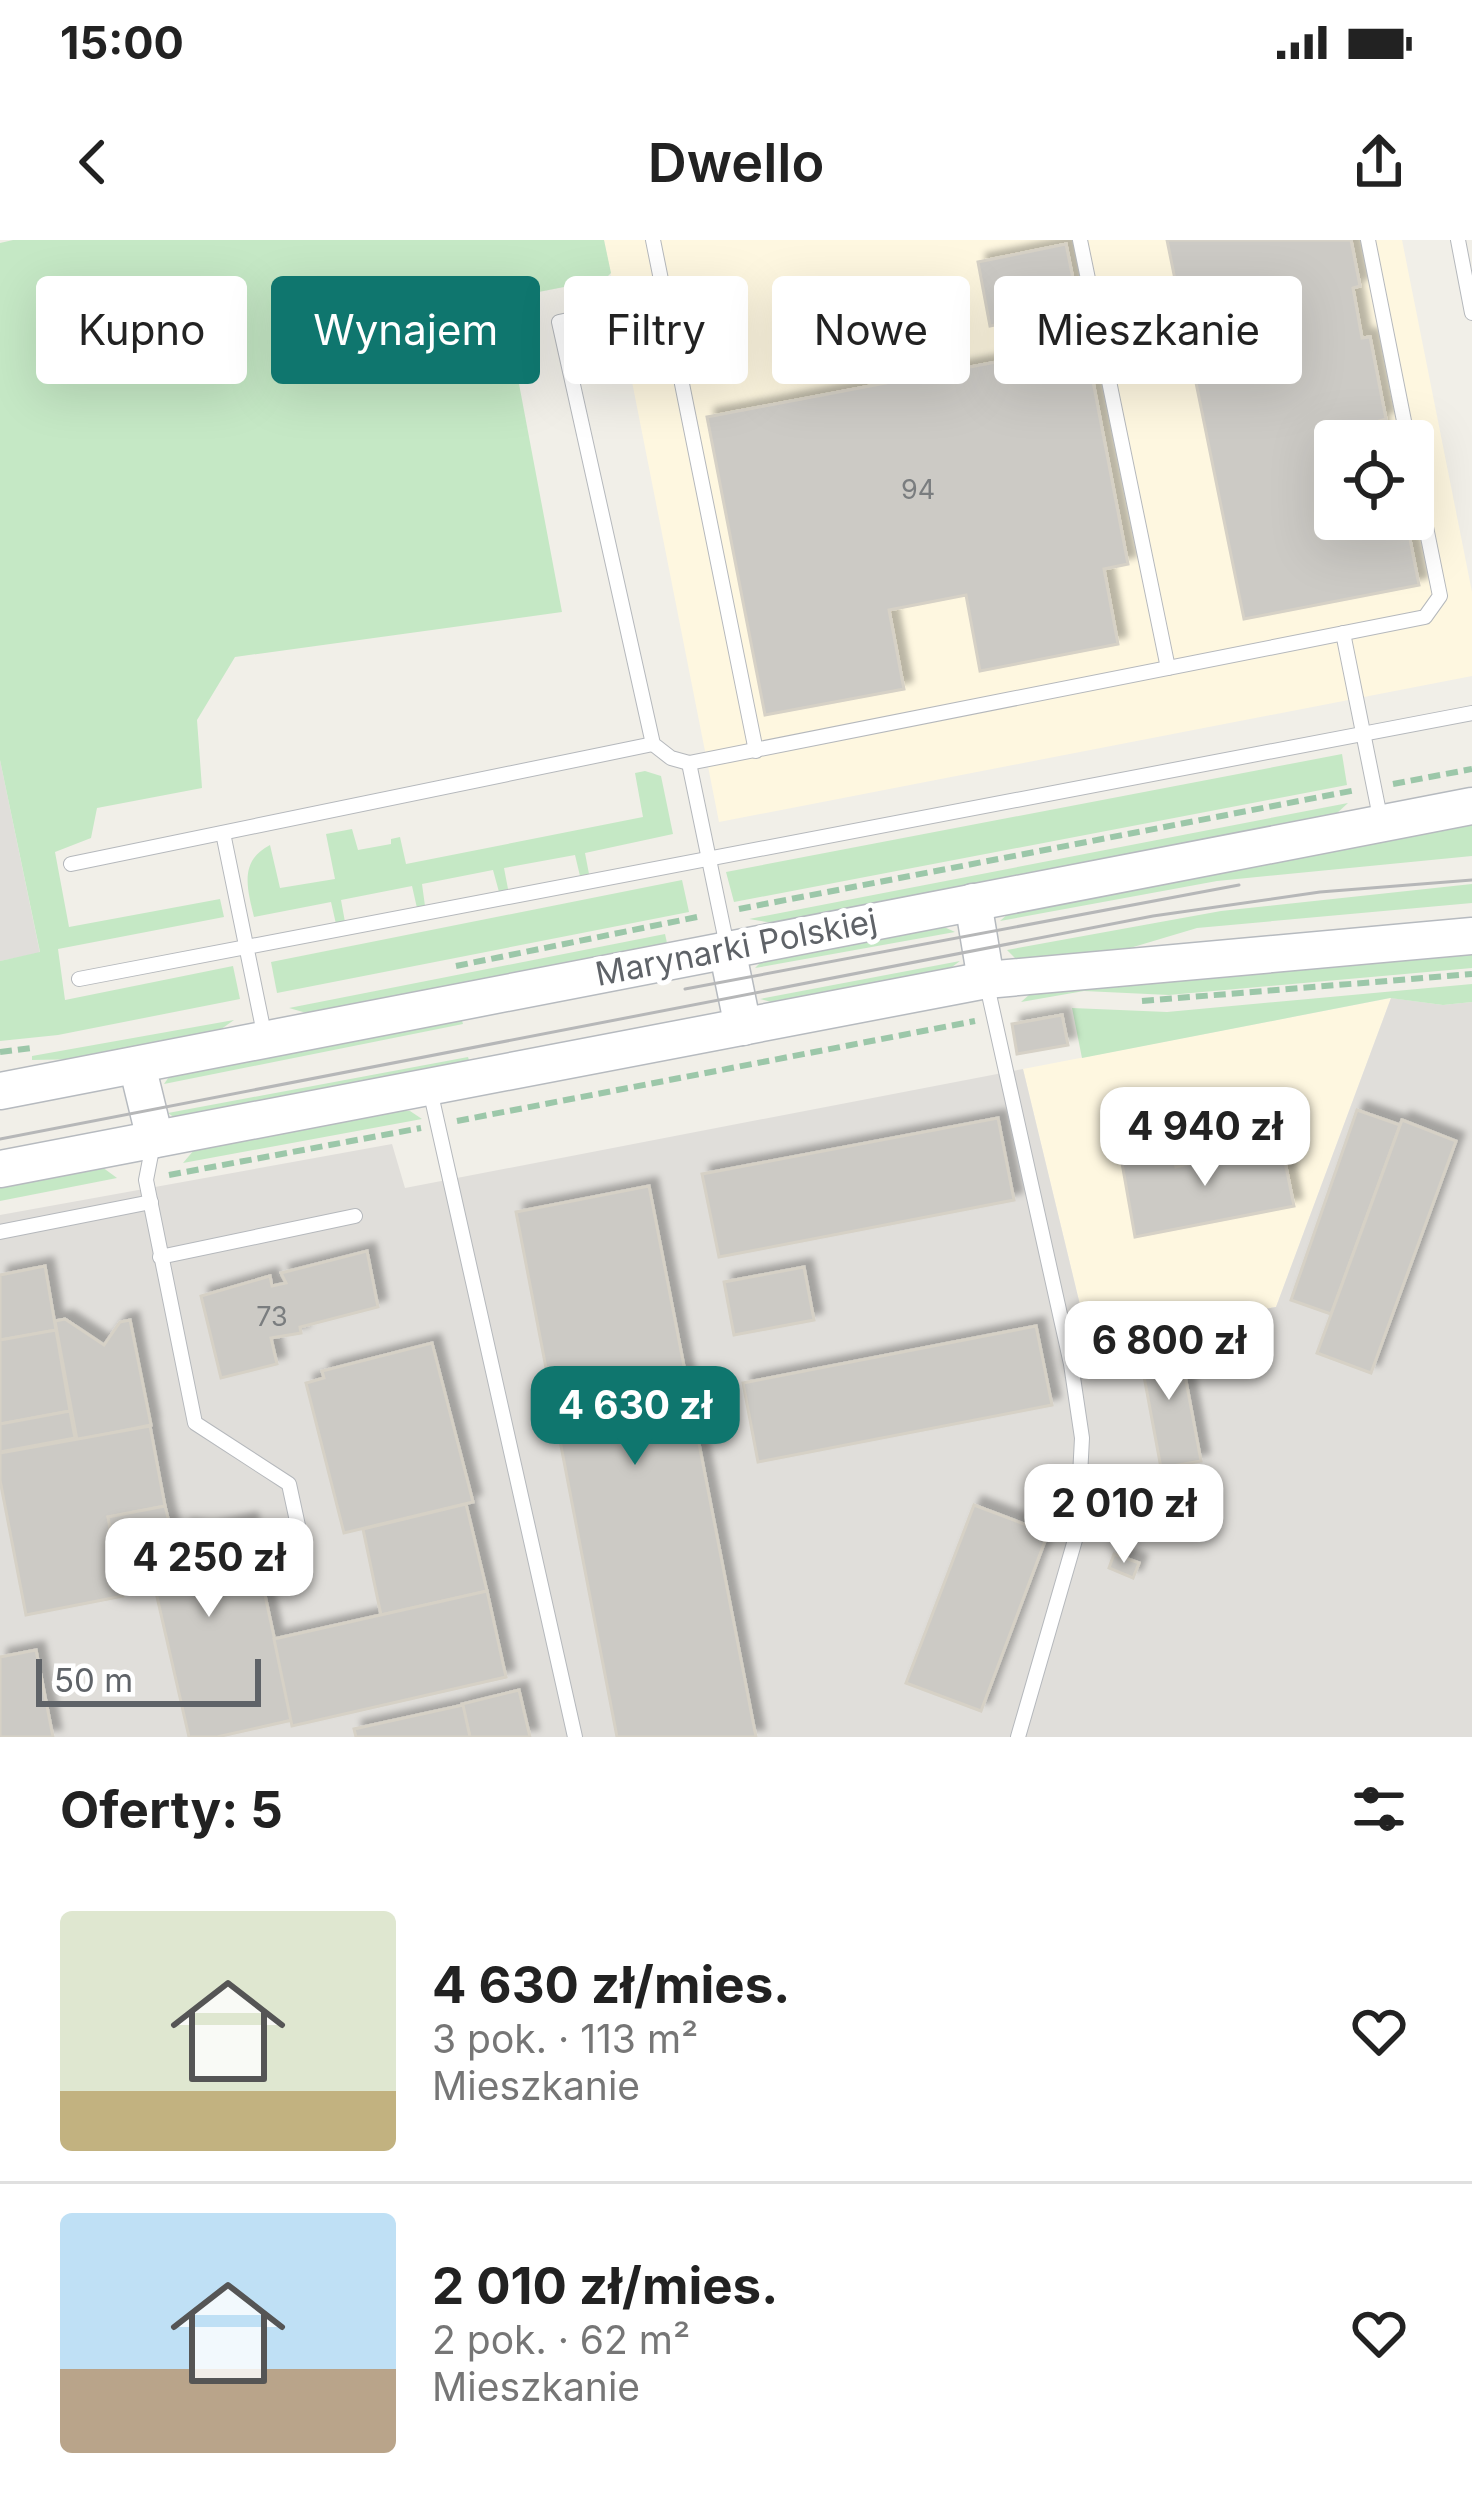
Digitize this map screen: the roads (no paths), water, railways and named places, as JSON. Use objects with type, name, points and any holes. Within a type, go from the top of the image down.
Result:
[{"type":"main road","name":"Marynarki Polskiej","points":[[0,1091],[1472,806]]},
{"type":"main road","points":[[973,902],[986,980]]},
{"type":"main road","points":[[0,1169],[986,980],[1472,936]]},
{"type":"main road","points":[[727,949],[743,1027]]},
{"type":"main road","points":[[136,1064],[154,1139]]},
{"type":"lane","points":[[652,240],[659,276]]},
{"type":"lane","points":[[1080,240],[1168,668]]},
{"type":"lane","points":[[1368,240],[1404,420]]},
{"type":"lane","points":[[1458,240],[1472,313]]},
{"type":"lane","points":[[574,384],[652,744],[671,758],[689,763],[1425,616],[1440,596],[1429,540]]},
{"type":"lane","points":[[681,384],[756,751]]},
{"type":"lane","points":[[1343,633],[1381,823]]},
{"type":"lane","points":[[79,979],[1472,713]]},
{"type":"lane","points":[[71,864],[652,744]]},
{"type":"lane","points":[[689,763],[727,949]]},
{"type":"lane","points":[[223,833],[265,1038]]},
{"type":"lane","points":[[986,980],[1071,1364],[1082,1438],[1077,1533],[1018,1737]]},
{"type":"lane","points":[[429,1085],[575,1737]]},
{"type":"lane","points":[[154,1139],[146,1180],[195,1423],[289,1484],[305,1558]]},
{"type":"lane","points":[[0,1232],[151,1202]]},
{"type":"lane","points":[[160,1257],[355,1216]]},
{"type":"tram line","points":[[0,1139],[1153,916],[1320,892],[1472,880]]},
{"type":"tram line","points":[[685,989],[1239,885]]}]
